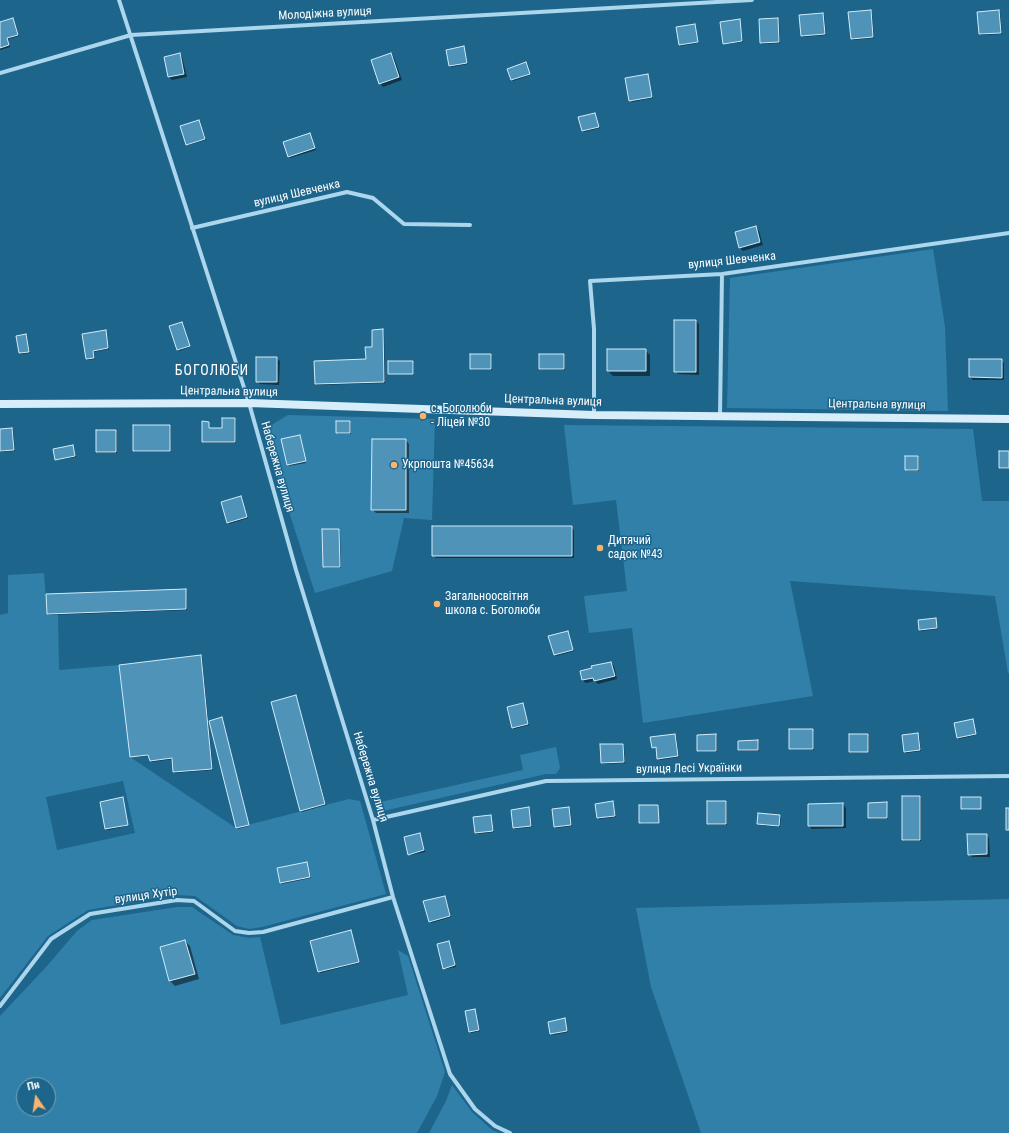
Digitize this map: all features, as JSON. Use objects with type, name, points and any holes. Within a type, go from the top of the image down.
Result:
[{"type":"street","points":[[119,0],[249,403]]},
{"type":"street","name":"Молодіжна вулиця","points":[[0,73],[131,35],[752,0]]},
{"type":"street","name":"вулиця Шевченка","points":[[192,228],[347,192],[373,198],[404,224],[470,225]]},
{"type":"street","name":"вулиця Шевченка","points":[[594,415],[594,329],[590,281],[722,274],[1009,233]]},
{"type":"street","points":[[720,415],[722,274]]},
{"type":"street","name":"Центральна вулиця","points":[[0,404],[249,403],[594,415],[720,415],[1009,419]]},
{"type":"street","name":"Набережна вулиця","points":[[249,403],[296,570],[373,820],[393,897],[450,1074],[475,1108],[495,1126],[510,1133]]},
{"type":"street","name":"вулиця Лесі Українки","points":[[373,820],[546,781],[1009,776]]},
{"type":"street","name":"вулиця Хутір","points":[[0,1006],[51,939],[90,914],[177,900],[194,901],[235,931],[249,933],[263,932],[393,897]]},
{"type":"shaded area","points":[[933,249],[945,327],[948,411],[727,408],[730,278]]},
{"type":"shaded area","points":[[288,415],[435,419],[432,520],[404,518],[392,571],[315,593],[263,430]]},
{"type":"shaded area","points":[[564,425],[973,429],[982,501],[1009,501],[1009,673],[995,596],[790,581],[813,696],[643,723],[632,628],[589,633],[584,596],[627,591],[616,500],[573,505]]},
{"type":"shaded area","points":[[44,573],[47,614],[58,614],[59,670],[119,665],[130,757],[236,828],[349,799],[360,801],[386,894],[262,927],[249,929],[237,926],[195,896],[176,895],[88,910],[48,936],[0,998],[0,615],[8,613],[8,575]],"holes":[[[123,781],[135,833],[57,850],[46,797]]]},
{"type":"shaded area","points":[[556,747],[560,768],[556,774],[546,774],[383,811],[376,803],[523,770],[520,755]]},
{"type":"shaded area","points":[[1009,899],[1009,1133],[701,1133],[651,987],[636,908]]},
{"type":"shaded area","points":[[177,907],[192,907],[233,935],[249,938],[260,937],[281,1025],[408,995],[398,950],[408,956],[445,1072],[437,1096],[417,1133],[0,1133],[0,1016],[47,966],[77,931],[92,920]]},
{"type":"shaded area","points":[[452,1085],[472,1112],[492,1130],[499,1133],[429,1133],[446,1101]]},
{"type":"building","points":[[871,10],[873,37],[851,39],[848,12]]},
{"type":"building","points":[[999,10],[1001,33],[979,34],[977,12]]},
{"type":"building","points":[[823,13],[825,34],[801,36],[799,15]]},
{"type":"building","points":[[13,18],[18,35],[7,38],[9,45],[0,48],[0,22]]},
{"type":"building","points":[[778,18],[779,42],[760,43],[759,19]]},
{"type":"building","points":[[740,19],[742,41],[723,44],[720,22]]},
{"type":"building","points":[[695,24],[698,42],[679,45],[676,27]]},
{"type":"building","points":[[464,46],[467,63],[449,66],[446,50]]},
{"type":"building","points":[[180,53],[184,74],[168,77],[164,57]]},
{"type":"building","points":[[391,53],[399,77],[379,84],[371,60]]},
{"type":"building","points":[[526,62],[530,74],[511,80],[507,69]]},
{"type":"building","points":[[648,74],[652,97],[629,101],[625,78]]},
{"type":"building","points":[[595,113],[599,127],[582,131],[578,117]]},
{"type":"building","points":[[199,120],[205,139],[186,145],[180,126]]},
{"type":"building","points":[[310,133],[315,148],[288,157],[283,142]]},
{"type":"building","points":[[756,226],[760,242],[739,248],[735,232]]},
{"type":"building","points":[[674,320],[696,320],[696,372],[674,372]]},
{"type":"building","points":[[182,322],[190,346],[177,350],[169,326]]},
{"type":"building","points":[[383,329],[384,382],[315,384],[314,361],[366,359],[365,347],[372,347],[372,330]]},
{"type":"building","points":[[106,330],[108,348],[93,351],[94,358],[86,359],[82,334]]},
{"type":"building","points":[[26,334],[29,352],[19,353],[16,336]]},
{"type":"building","points":[[607,349],[646,349],[646,371],[607,371]]},
{"type":"building","points":[[470,354],[491,354],[491,369],[470,369]]},
{"type":"building","points":[[539,354],[564,354],[564,369],[539,369]]},
{"type":"building","points":[[256,357],[277,357],[277,382],[256,382]]},
{"type":"building","points":[[969,359],[1002,359],[1002,378],[969,377]]},
{"type":"building","points":[[388,361],[413,361],[413,374],[388,374]]},
{"type":"building","points":[[222,418],[235,418],[235,442],[202,442],[202,421],[209,422],[209,428],[222,428]]},
{"type":"building","points":[[336,421],[350,421],[350,433],[336,433]]},
{"type":"building","points":[[133,425],[170,425],[170,451],[133,451]]},
{"type":"building","points":[[12,428],[14,450],[0,451],[0,429]]},
{"type":"building","points":[[96,430],[116,430],[116,452],[96,452]]},
{"type":"building","points":[[300,435],[306,461],[287,465],[281,439]]},
{"type":"building","points":[[372,439],[406,439],[406,510],[371,510]]},
{"type":"building","points":[[73,445],[75,456],[55,460],[53,449]]},
{"type":"building","points":[[999,451],[1009,451],[1009,468],[999,468]]},
{"type":"building","points":[[905,456],[918,456],[918,470],[905,470]]},
{"type":"building","points":[[241,496],[247,517],[227,523],[221,502]]},
{"type":"building","points":[[432,526],[572,526],[572,556],[432,556]]},
{"type":"building","points":[[322,529],[339,529],[340,567],[323,567]]},
{"type":"building","points":[[186,589],[186,609],[47,614],[46,594]]},
{"type":"building","points":[[936,618],[937,628],[919,630],[918,620]]},
{"type":"building","points":[[568,631],[573,650],[554,655],[548,636]]},
{"type":"building","points":[[201,655],[212,769],[173,772],[172,758],[150,761],[148,755],[130,757],[119,665]]},
{"type":"building","points":[[611,662],[615,676],[594,681],[593,678],[582,680],[580,671],[592,668],[591,666]]},
{"type":"building","points":[[296,695],[325,804],[300,811],[271,702]]},
{"type":"building","points":[[523,703],[528,724],[512,728],[507,707]]},
{"type":"building","points":[[222,717],[249,825],[236,828],[209,721]]},
{"type":"building","points":[[973,719],[976,734],[957,738],[954,723]]},
{"type":"building","points":[[789,729],[813,729],[813,749],[789,749]]},
{"type":"building","points":[[918,733],[920,750],[904,752],[902,735]]},
{"type":"building","points":[[675,734],[678,756],[657,759],[656,747],[652,748],[650,737]]},
{"type":"building","points":[[716,734],[716,751],[697,751],[697,735]]},
{"type":"building","points":[[849,734],[868,734],[868,752],[849,752]]},
{"type":"building","points":[[758,740],[758,750],[738,750],[738,741]]},
{"type":"building","points":[[600,744],[623,744],[624,762],[601,763]]},
{"type":"building","points":[[902,796],[920,796],[920,840],[902,840]]},
{"type":"building","points":[[123,797],[128,825],[105,829],[100,802]]},
{"type":"building","points":[[961,797],[981,797],[981,809],[961,809]]},
{"type":"building","points":[[613,801],[615,816],[597,818],[595,804]]},
{"type":"building","points":[[707,801],[726,801],[726,824],[707,824]]},
{"type":"building","points":[[887,802],[887,818],[868,818],[868,803]]},
{"type":"building","points":[[843,803],[843,826],[808,826],[808,804]]},
{"type":"building","points":[[639,805],[658,805],[659,823],[639,823]]},
{"type":"building","points":[[529,807],[531,826],[513,828],[511,810]]},
{"type":"building","points":[[569,807],[571,825],[554,827],[552,809]]},
{"type":"building","points":[[1006,808],[1009,808],[1009,830],[1006,830]]},
{"type":"building","points":[[758,813],[780,815],[779,826],[757,824]]},
{"type":"building","points":[[491,815],[493,831],[475,833],[473,817]]},
{"type":"building","points":[[420,833],[424,850],[408,855],[404,837]]},
{"type":"building","points":[[967,834],[987,834],[987,854],[968,855]]},
{"type":"building","points":[[307,862],[310,877],[280,883],[277,868]]},
{"type":"building","points":[[445,896],[450,916],[429,922],[423,901]]},
{"type":"building","points":[[351,930],[359,962],[318,972],[310,941]]},
{"type":"building","points":[[185,940],[195,974],[169,981],[160,947]]},
{"type":"building","points":[[449,941],[455,965],[443,969],[437,944]]},
{"type":"building","points":[[475,1009],[479,1030],[469,1032],[465,1011]]},
{"type":"building","points":[[565,1018],[567,1031],[550,1034],[548,1022]]},
{"type":"place","name":"с. Боголюби - Ліцей №30","points":[[423,416]]},
{"type":"place","name":"Укрпошта №45634","points":[[394,465]]},
{"type":"place","name":"Дитячий садок №43","points":[[600,548]]},
{"type":"place","name":"Загальноосвітня школа с. Боголюби","points":[[437,604]]},
{"type":"district","name":"БОГОЛЮБИ","points":[[212,371]]}]
